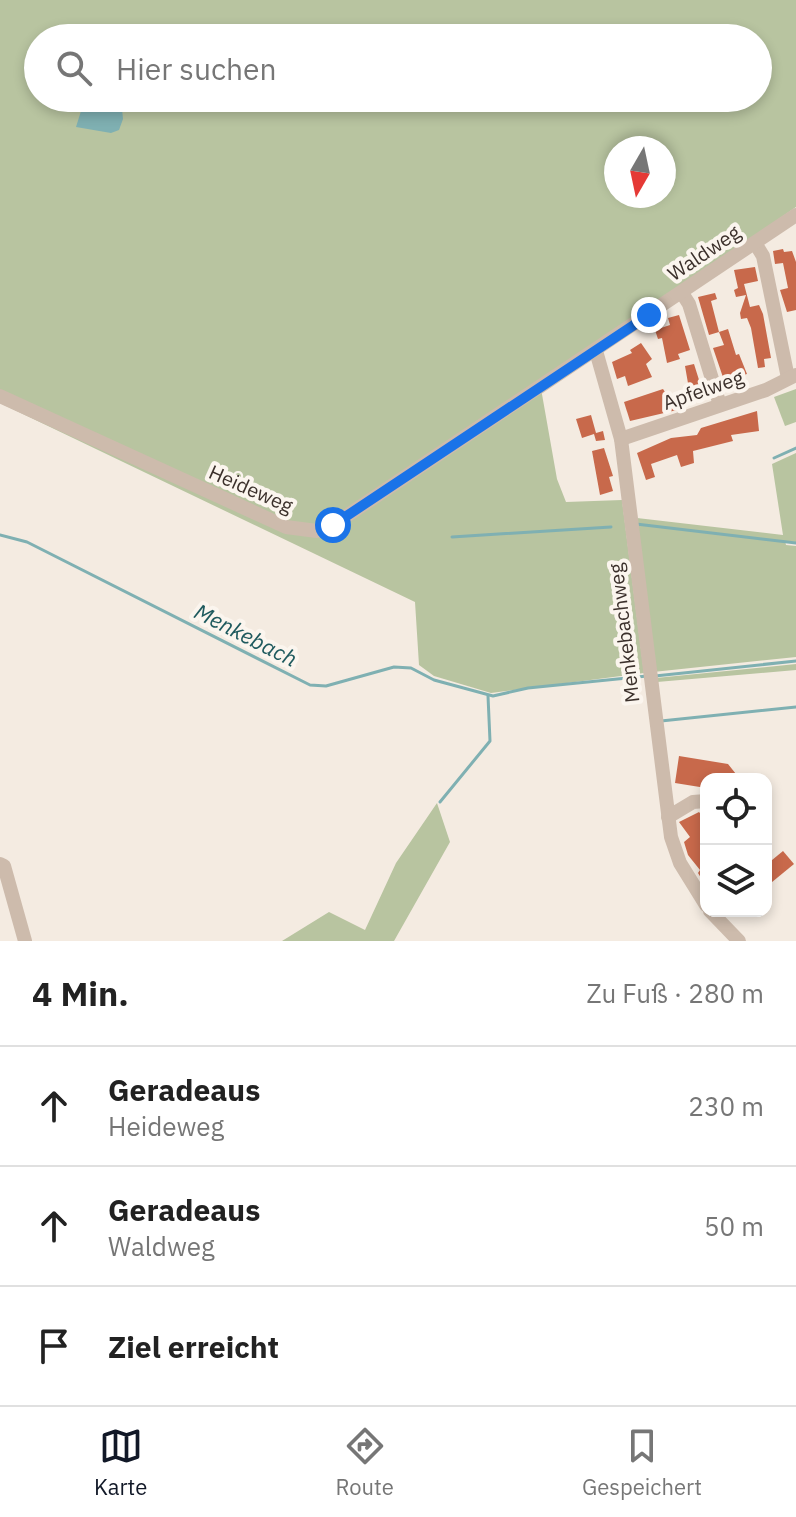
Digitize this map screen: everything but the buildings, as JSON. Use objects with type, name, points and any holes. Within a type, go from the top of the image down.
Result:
[{"type":"street","name":"Waldweg","points":[[596,351],[796,215]]},
{"type":"street","points":[[755,243],[763,256],[792,376]]},
{"type":"street","points":[[682,293],[689,304],[720,405]]},
{"type":"street","name":"Heideweg","points":[[0,396],[286,527],[317,531],[333,525],[596,351]]},
{"type":"street","name":"Menkebachweg","points":[[596,351],[621,439],[668,817],[680,863],[700,895]]},
{"type":"street","name":"Apfelweg","points":[[621,439],[766,390],[792,376]]},
{"type":"street","points":[[668,817],[693,802],[700,801]]},
{"type":"street","points":[[0,864],[4,866],[25,941]]},
{"type":"street","points":[[716,917],[739,941]]},
{"type":"green space","points":[[0,0],[796,0],[796,207],[540,383],[557,479],[566,502],[622,500],[644,673],[491,693],[434,676],[419,665],[415,602],[0,403]]},
{"type":"green space","points":[[796,389],[796,422],[785,426],[774,397]]},
{"type":"green space","points":[[796,453],[796,542],[785,541],[786,545],[796,546],[796,657],[653,672],[637,518],[783,535],[772,464]]},
{"type":"green space","points":[[796,664],[796,670],[657,682],[656,678]]},
{"type":"green space","points":[[437,803],[450,842],[394,941],[282,941],[329,912],[365,930],[396,863]]},
{"type":"water","points":[[81,112],[122,112],[119,130],[111,133],[76,127]]},
{"type":"waterway","points":[[774,458],[796,448]]},
{"type":"waterway","points":[[636,524],[796,543]]},
{"type":"waterway","points":[[452,537],[611,527]]},
{"type":"waterway","name":"Menkebach","points":[[0,535],[27,542],[310,685],[326,686],[394,667],[411,668],[434,680],[493,696],[528,688],[647,676]]},
{"type":"waterway","name":"Menkebach","points":[[655,676],[796,661]]},
{"type":"waterway","name":"Menkebach","points":[[440,802],[490,741],[488,696]]},
{"type":"waterway","points":[[661,721],[796,707]]},
{"type":"route","points":[[333,525],[649,315]]}]
